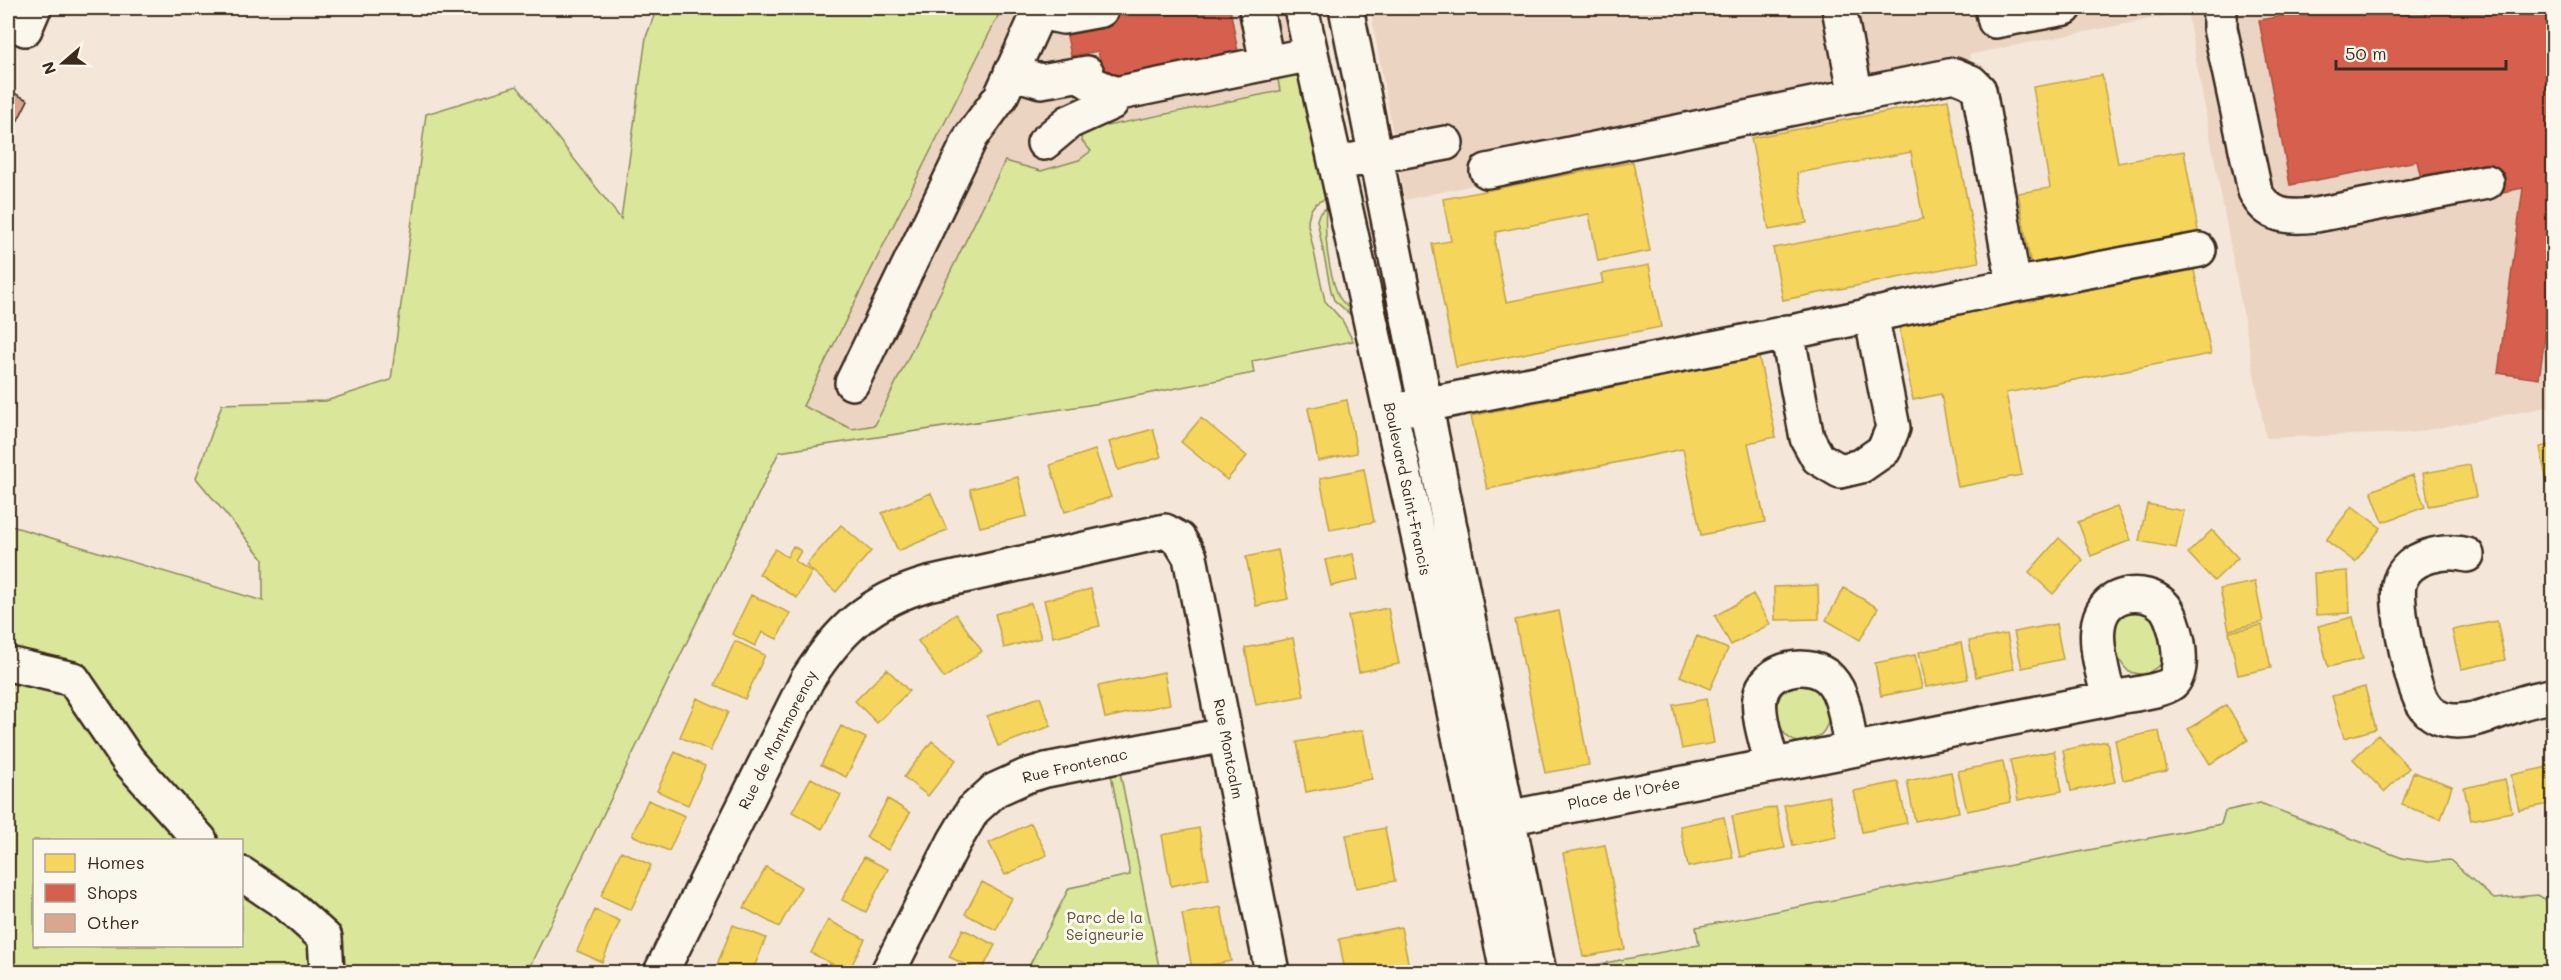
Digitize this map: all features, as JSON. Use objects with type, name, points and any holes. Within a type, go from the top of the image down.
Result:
[{"type":"street","points":[[8,20],[25,29],[34,8]]},
{"type":"street","points":[[1256,8],[1267,63]]},
{"type":"street","name":"Boulevard Saint-Francis","points":[[1301,8],[1391,412],[1492,821],[1539,972]]},
{"type":"street","name":"Boulevard Saint-Francis","points":[[1346,8],[1425,405],[1492,821],[1507,972]]},
{"type":"street","points":[[1839,8],[1856,96]]},
{"type":"street","points":[[1992,8],[1995,21],[2065,8]]},
{"type":"street","points":[[2220,8],[2220,28],[2255,191],[2260,202],[2268,209],[2289,217],[2316,215],[2487,182]]},
{"type":"street","points":[[852,383],[971,137],[1000,96],[1040,10],[1063,17],[1101,10]]},
{"type":"street","points":[[1011,72],[1041,81],[1087,73],[1089,82],[1115,94],[1297,57],[1311,58]]},
{"type":"street","points":[[1486,171],[1954,75],[1971,82],[1979,90],[2014,285]]},
{"type":"street","points":[[1044,143],[1069,122],[1111,102],[1115,94]]},
{"type":"street","points":[[1334,164],[1446,143]]},
{"type":"street","points":[[1391,412],[2014,285],[2199,250]]},
{"type":"street","points":[[1786,332],[1807,438],[1818,458],[1840,471],[1861,466],[1884,450],[1893,428],[1871,314]]},
{"type":"street","name":"Rue de Montmorency","points":[[662,972],[802,689],[818,662],[859,617],[892,596],[928,584],[1158,531],[1171,533]]},
{"type":"street","name":"Rue Montcalm","points":[[1171,533],[1186,547],[1190,557],[1272,972]]},
{"type":"street","points":[[2467,555],[2450,552],[2423,559],[2406,569],[2400,580],[2398,603],[2412,674],[2425,707],[2435,716],[2448,720],[2462,720],[2478,718],[2553,695]]},
{"type":"street","points":[[8,664],[73,679],[128,760],[199,839]]},
{"type":"street","points":[[1772,765],[1760,698],[1765,685],[1771,679],[1791,669],[1808,668],[1831,680],[1839,696],[1851,749]]},
{"type":"street","name":"Place de l'Orée","points":[[1492,821],[2109,699]]},
{"type":"street","name":"Rue Frontenac","points":[[888,972],[964,824],[983,800],[995,790],[1046,770],[1225,735]]},
{"type":"street","points":[[243,875],[288,904],[325,938],[327,972]]},
{"type":"shaded area","points":[[1002,8],[1291,8],[1307,86],[1091,151],[1079,160],[1041,171],[1005,161],[875,426],[852,429],[803,406]]},
{"type":"shaded area","points":[[1370,8],[2553,8],[2553,406],[2411,433],[2266,438],[2187,12],[1972,54],[1969,55],[1973,76],[1405,200]]},
{"type":"green space","points":[[657,8],[1002,8],[803,406],[852,429],[875,425],[1005,161],[1041,171],[1079,160],[1091,151],[1082,141],[1078,123],[1104,117],[1107,126],[1280,91],[1277,74],[1303,68],[1326,199],[1321,200],[1312,209],[1308,225],[1325,301],[1342,320],[1353,341],[1252,361],[1254,373],[1095,404],[779,452],[527,972],[8,972],[8,525],[263,601],[263,559],[196,478],[222,404],[326,401],[391,380],[426,114],[517,86],[621,219],[646,37]]},
{"type":"green space","points":[[1326,208],[1329,264],[1338,295],[1354,318],[1334,300],[1331,291],[1317,220],[1319,214]]},
{"type":"green space","points":[[2134,609],[2153,616],[2161,632],[2160,665],[2145,675],[2129,672],[2120,661],[2115,647],[2114,633],[2117,619]]},
{"type":"green space","points":[[1793,683],[1812,684],[1823,696],[1829,713],[1827,725],[1821,735],[1811,740],[1800,742],[1790,739],[1782,730],[1778,714],[1779,700],[1782,693]]},
{"type":"green space","name":"Parc de la Seigneurie","points":[[1119,767],[1160,972],[1026,972],[1069,888],[1130,875],[1110,769]]},
{"type":"green space","points":[[2260,803],[2402,858],[2428,862],[2450,860],[2494,899],[2538,895],[2553,904],[2553,972],[1558,972],[1699,945],[1696,927],[2221,824],[2225,811]]},
{"type":"building: Homes","points":[[2102,75],[2118,163],[2184,151],[2199,237],[2031,266],[2018,193],[2050,188],[2033,87]]},
{"type":"building: Homes","points":[[1948,100],[1979,262],[1783,300],[1773,248],[1923,219],[1911,152],[1797,173],[1807,223],[1769,230],[1751,138]]},
{"type":"building: Homes","points":[[1633,162],[1650,251],[1598,261],[1589,214],[1496,232],[1495,245],[1506,302],[1603,283],[1601,274],[1649,265],[1661,327],[1456,367],[1432,244],[1451,241],[1443,199]]},
{"type":"building: Homes","points":[[2194,270],[2211,354],[2006,393],[2022,475],[1958,487],[1941,394],[1913,400],[1899,326]]},
{"type":"building: Homes","points":[[1759,357],[1776,437],[1748,443],[1765,522],[1701,535],[1683,449],[1487,489],[1471,416]]},
{"type":"building: Homes","points":[[1347,400],[1357,453],[1318,461],[1308,408]]},
{"type":"building: Homes","points":[[1201,418],[1247,456],[1227,480],[1181,442]]},
{"type":"building: Homes","points":[[1153,429],[1161,457],[1118,470],[1109,442]]},
{"type":"building: Homes","points":[[2554,444],[2554,481],[2547,483],[2540,447]]},
{"type":"building: Homes","points":[[1095,450],[1111,497],[1065,512],[1050,465]]},
{"type":"building: Homes","points":[[2470,465],[2476,497],[2429,506],[2423,473]]},
{"type":"building: Homes","points":[[1364,469],[1374,522],[1330,530],[1320,478]]},
{"type":"building: Homes","points":[[2413,475],[2425,507],[2383,522],[2371,491]]},
{"type":"building: Homes","points":[[1018,477],[1027,516],[980,527],[970,489]]},
{"type":"building: Homes","points":[[931,493],[947,530],[898,551],[882,513]]},
{"type":"building: Homes","points":[[2147,504],[2184,511],[2176,548],[2139,541]]},
{"type":"building: Homes","points":[[2352,506],[2381,528],[2355,562],[2326,540]]},
{"type":"building: Homes","points":[[2117,507],[2131,540],[2091,556],[2078,522]]},
{"type":"building: Homes","points":[[841,525],[871,551],[836,592],[806,565]]},
{"type":"building: Homes","points":[[2212,530],[2238,558],[2214,581],[2188,553]]},
{"type":"building: Homes","points":[[2554,534],[2554,582],[2545,536]]},
{"type":"building: Homes","points":[[2059,538],[2083,560],[2053,594],[2029,572]]},
{"type":"building: Homes","points":[[793,546],[801,551],[795,561],[812,572],[797,598],[759,574],[775,549],[787,557]]},
{"type":"building: Homes","points":[[1278,550],[1288,599],[1256,606],[1246,557]]},
{"type":"building: Homes","points":[[1353,554],[1358,580],[1331,586],[1325,560]]},
{"type":"building: Homes","points":[[2348,571],[2350,613],[2316,615],[2314,573]]},
{"type":"building: Homes","points":[[2255,582],[2263,622],[2229,630],[2220,589]]},
{"type":"building: Homes","points":[[1818,585],[1819,619],[1775,620],[1774,587]]},
{"type":"building: Homes","points":[[1844,588],[1878,608],[1860,640],[1826,620]]},
{"type":"building: Homes","points":[[1091,589],[1100,626],[1053,637],[1044,600]]},
{"type":"building: Homes","points":[[1753,594],[1770,624],[1731,645],[1715,616]]},
{"type":"building: Homes","points":[[751,595],[790,613],[777,639],[762,632],[755,646],[732,634]]},
{"type":"building: Homes","points":[[1031,603],[1041,638],[1004,648],[995,614]]},
{"type":"building: Homes","points":[[1388,608],[1399,664],[1359,672],[1348,616]]},
{"type":"building: Homes","points":[[1559,611],[1589,765],[1545,773],[1515,620]]},
{"type":"building: Homes","points":[[956,614],[982,651],[944,678],[918,641]]},
{"type":"building: Homes","points":[[2353,617],[2363,659],[2328,667],[2318,626]]},
{"type":"building: Homes","points":[[2497,621],[2505,660],[2461,669],[2452,630]]},
{"type":"building: Homes","points":[[2056,624],[2063,659],[2022,668],[2014,632]]},
{"type":"building: Homes","points":[[2262,625],[2271,668],[2238,675],[2229,632]]},
{"type":"building: Homes","points":[[2007,634],[2014,669],[1976,677],[1969,641]]},
{"type":"building: Homes","points":[[1697,636],[1728,649],[1710,689],[1680,676]]},
{"type":"building: Homes","points":[[1293,638],[1304,696],[1256,705],[1245,648]]},
{"type":"building: Homes","points":[[735,641],[765,655],[745,699],[715,685]]},
{"type":"building: Homes","points":[[1961,643],[1968,679],[1926,687],[1919,652]]},
{"type":"building: Homes","points":[[1915,655],[1922,688],[1881,696],[1875,663]]},
{"type":"building: Homes","points":[[887,669],[909,691],[877,723],[855,701]]},
{"type":"building: Homes","points":[[1164,672],[1170,704],[1105,718],[1098,686]]},
{"type":"building: Homes","points":[[2365,687],[2376,729],[2344,738],[2332,696]]},
{"type":"building: Homes","points":[[1040,697],[1051,726],[998,746],[987,716]]},
{"type":"building: Homes","points":[[697,698],[728,712],[710,751],[680,737]]},
{"type":"building: Homes","points":[[1706,699],[1714,743],[1682,749],[1673,705]]},
{"type":"building: Homes","points":[[2226,705],[2248,740],[2210,764],[2188,729]]},
{"type":"building: Homes","points":[[841,726],[866,738],[846,777],[821,765]]},
{"type":"building: Homes","points":[[1363,730],[1372,779],[1306,792],[1297,742]]},
{"type":"building: Homes","points":[[2159,731],[2167,771],[2123,780],[2115,740]]},
{"type":"building: Homes","points":[[2378,735],[2409,768],[2384,792],[2353,759]]},
{"type":"building: Homes","points":[[932,741],[956,760],[928,796],[904,777]]},
{"type":"building: Homes","points":[[2107,741],[2115,782],[2071,791],[2063,750]]},
{"type":"building: Homes","points":[[2054,751],[2062,791],[2018,800],[2010,760]]},
{"type":"building: Homes","points":[[675,752],[705,766],[688,805],[657,791]]},
{"type":"building: Homes","points":[[2003,762],[2011,802],[1967,811],[1958,771]]},
{"type":"building: Homes","points":[[2552,766],[2554,803],[2519,810],[2511,775]]},
{"type":"building: Homes","points":[[1951,772],[1959,812],[1915,821],[1907,781]]},
{"type":"building: Homes","points":[[2413,772],[2452,786],[2441,819],[2402,805]]},
{"type":"building: Homes","points":[[811,778],[841,795],[822,829],[792,812]]},
{"type":"building: Homes","points":[[2505,779],[2512,812],[2471,820],[2464,788]]},
{"type":"building: Homes","points":[[1898,782],[1907,823],[1862,832],[1854,791]]},
{"type":"building: Homes","points":[[1829,796],[1837,837],[1793,846],[1784,805]]},
{"type":"building: Homes","points":[[888,799],[910,813],[888,850],[866,837]]},
{"type":"building: Homes","points":[[648,800],[685,816],[669,851],[632,835]]},
{"type":"building: Homes","points":[[1776,807],[1785,848],[1740,857],[1732,816]]},
{"type":"building: Homes","points":[[1724,817],[1733,858],[1688,867],[1680,826]]},
{"type":"building: Homes","points":[[1031,823],[1047,855],[1005,875],[989,843]]},
{"type":"building: Homes","points":[[1199,828],[1209,878],[1171,886],[1162,835]]},
{"type":"building: Homes","points":[[1385,828],[1395,881],[1356,888],[1346,835]]},
{"type":"building: Homes","points":[[1605,845],[1625,949],[1583,957],[1563,853]]},
{"type":"building: Homes","points":[[621,851],[651,865],[631,910],[601,896]]},
{"type":"building: Homes","points":[[864,857],[888,869],[866,912],[842,900]]},
{"type":"building: Homes","points":[[766,867],[801,887],[779,927],[744,908]]},
{"type":"building: Homes","points":[[982,882],[1012,898],[996,930],[965,914]]},
{"type":"building: Homes","points":[[1221,907],[1231,961],[1192,969],[1182,914]]},
{"type":"building: Homes","points":[[595,910],[620,921],[602,962],[577,951]]},
{"type":"building: Homes","points":[[828,920],[865,939],[848,972],[811,953]]},
{"type":"building: Homes","points":[[733,925],[766,938],[752,972],[714,972]]},
{"type":"building: Homes","points":[[1401,927],[1410,972],[1345,972],[1339,939]]},
{"type":"building: Homes","points":[[963,929],[995,945],[981,972],[949,957]]},
{"type":"building: Homes","points":[[570,966],[584,972],[567,972]]},
{"type":"building: Shops","points":[[1101,8],[1230,8],[1239,57],[1192,62],[1104,79],[1098,51],[1071,56],[1065,26]]},
{"type":"building: Shops","points":[[2329,8],[2554,8],[2554,272],[2539,379],[2498,373],[2523,188],[2502,192],[2498,169],[2422,183],[2417,161],[2290,185],[2259,20]]},
{"type":"building: Other","points":[[8,90],[28,100],[8,140]]}]
